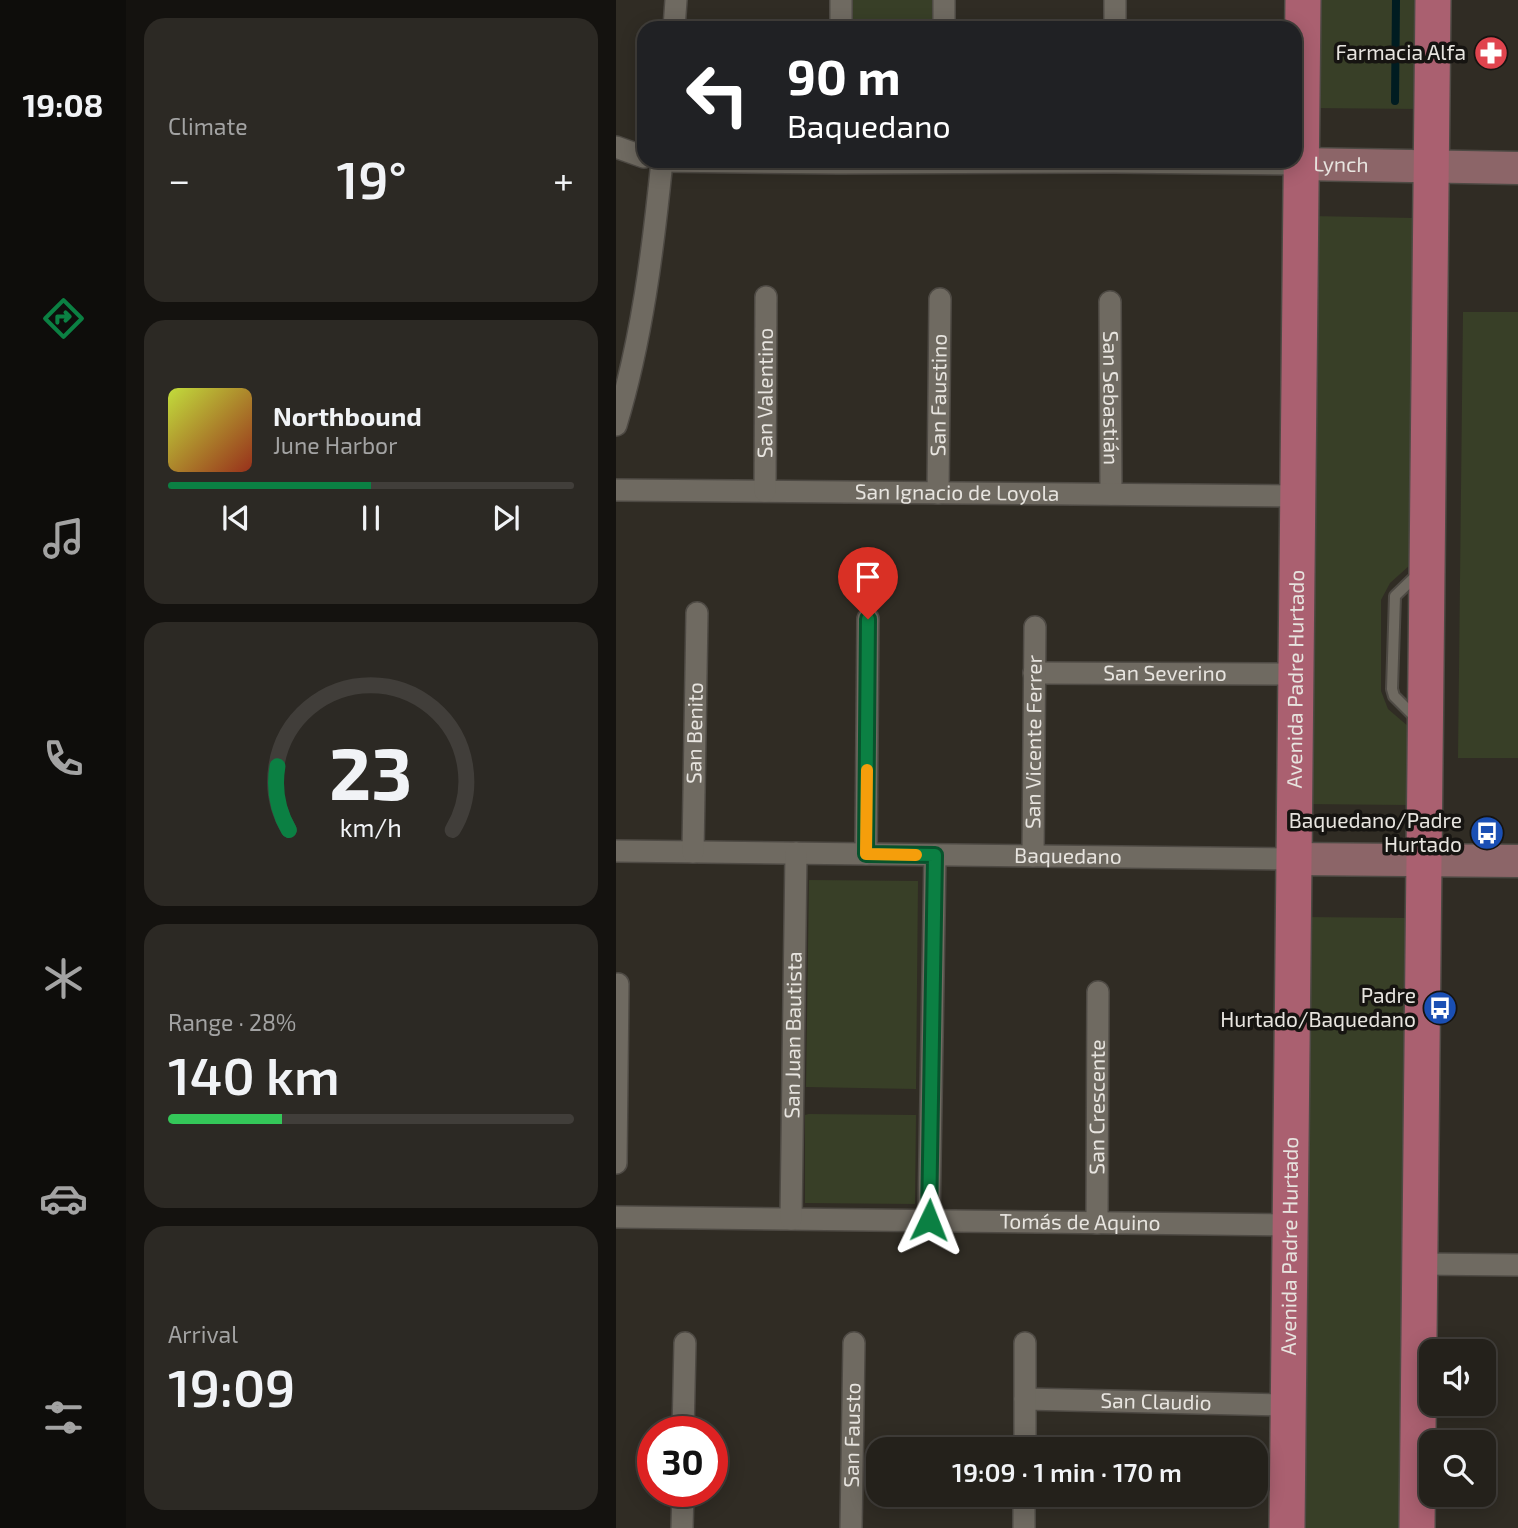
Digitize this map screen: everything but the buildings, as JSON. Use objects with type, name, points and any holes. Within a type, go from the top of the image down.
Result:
[{"type":"main road","name":"Avenida Padre Hurtado","points":[[1302,82],[1303,0]]},
{"type":"main road","points":[[1417,1528],[1433,0]]},
{"type":"main road","name":"Avenida Padre Hurtado","points":[[1287,1528],[1301,168]]},
{"type":"street","points":[[674,21],[676,0]]},
{"type":"street","points":[[841,0],[841,21]]},
{"type":"street","points":[[944,0],[944,21]]},
{"type":"street","points":[[1115,0],[1115,21]]},
{"type":"street","points":[[616,147],[637,154]]},
{"type":"street","name":"Lynch","points":[[1302,164],[1518,168]]},
{"type":"street","points":[[616,425],[635,347],[652,256],[661,168]]},
{"type":"street","name":"San Valentino","points":[[765,491],[766,297]]},
{"type":"street","name":"San Faustino","points":[[938,493],[940,299]]},
{"type":"street","name":"San Sebastián","points":[[1110,302],[1111,494]]},
{"type":"street","name":"San Ignacio de Loyola","points":[[616,490],[1298,496]]},
{"type":"street","name":"San Benito","points":[[693,852],[697,613]]},
{"type":"street","points":[[866,854],[868,619]]},
{"type":"street","name":"San Vicente Ferrer","points":[[1033,856],[1035,627]]},
{"type":"street","name":"San Severino","points":[[1034,673],[1296,674]]},
{"type":"street","name":"Baquedano","points":[[616,851],[1518,861]]},
{"type":"street","name":"San Juan Bautista","points":[[790,1219],[796,853]]},
{"type":"street","points":[[929,1220],[935,855]]},
{"type":"street","points":[[616,1163],[618,984]]},
{"type":"street","name":"San Crescente","points":[[1097,1223],[1098,992]]},
{"type":"street","name":"Tomás de Aquino","points":[[616,1217],[1290,1225]]},
{"type":"street","points":[[1419,1264],[1518,1265]]},
{"type":"street","points":[[683,1416],[684,1343]]},
{"type":"street","name":"San Fausto","points":[[851,1528],[854,1343]]},
{"type":"street","points":[[1025,1343],[1025,1437]]},
{"type":"street","name":"San Claudio","points":[[1025,1399],[1288,1405]]},
{"type":"street","points":[[682,1528],[683,1507]]},
{"type":"street","points":[[1024,1507],[1024,1528]]},
{"type":"green space","points":[[851,0],[933,0],[933,21],[851,21]]},
{"type":"green space","points":[[1313,0],[1420,0],[1420,109],[1312,108]]},
{"type":"green space","points":[[1311,216],[1414,218],[1410,565],[1390,583],[1381,600],[1381,691],[1388,709],[1409,727],[1410,805],[1304,804]]},
{"type":"green space","points":[[1463,312],[1518,312],[1518,758],[1458,758]]},
{"type":"green space","points":[[809,880],[918,881],[916,1089],[806,1087]]},
{"type":"green space","points":[[1304,917],[1410,918],[1405,1528],[1299,1528]]},
{"type":"green space","points":[[805,1115],[916,1115],[915,1204],[805,1203]]},
{"type":"waterway","points":[[1395,101],[1396,0]]},
{"type":"slow traffic","points":[[867,770],[866,854],[916,855]]},
{"type":"place","name":"Farmacia Alfa","points":[[1491,53]]},
{"type":"place","name":"Baquedano/Padre Hurtado","points":[[1487,833]]},
{"type":"place","name":"Padre Hurtado/Baquedano","points":[[1440,1008]]},
{"type":"route","points":[[868,619],[866,854],[935,855],[929,1220]]}]
